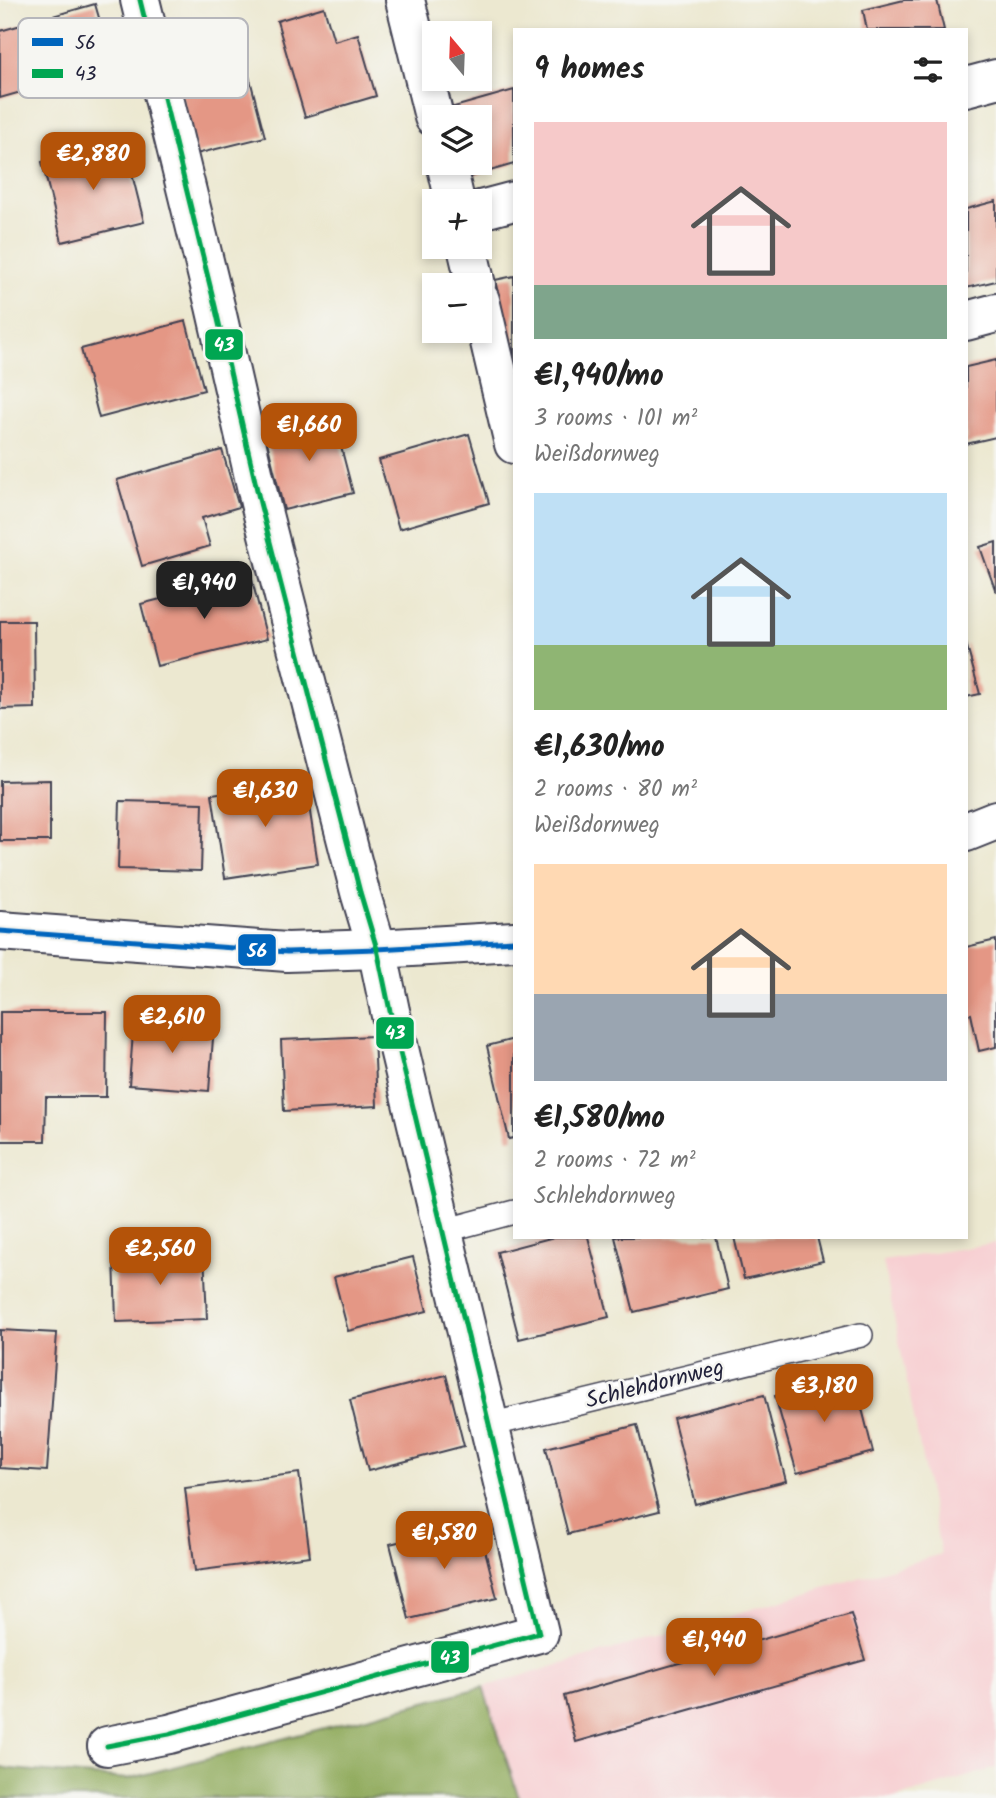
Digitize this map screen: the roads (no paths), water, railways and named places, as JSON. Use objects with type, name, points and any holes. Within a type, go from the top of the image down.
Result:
[{"type":"street","points":[[140,0],[144,18]]},
{"type":"street","points":[[405,0],[431,105]]},
{"type":"street","points":[[968,86],[996,79]]},
{"type":"street","points":[[107,1746],[169,1734],[539,1633],[377,949],[260,503],[164,98]]},
{"type":"street","points":[[492,207],[513,201]]},
{"type":"street","points":[[968,320],[996,313]]},
{"type":"street","points":[[491,343],[513,432]]},
{"type":"street","points":[[968,831],[996,820]]},
{"type":"street","points":[[0,931],[287,952],[513,941]]},
{"type":"lane","points":[[443,1231],[513,1212]]},
{"type":"lane","name":"Schlehdornweg","points":[[489,1424],[862,1335]]}]
